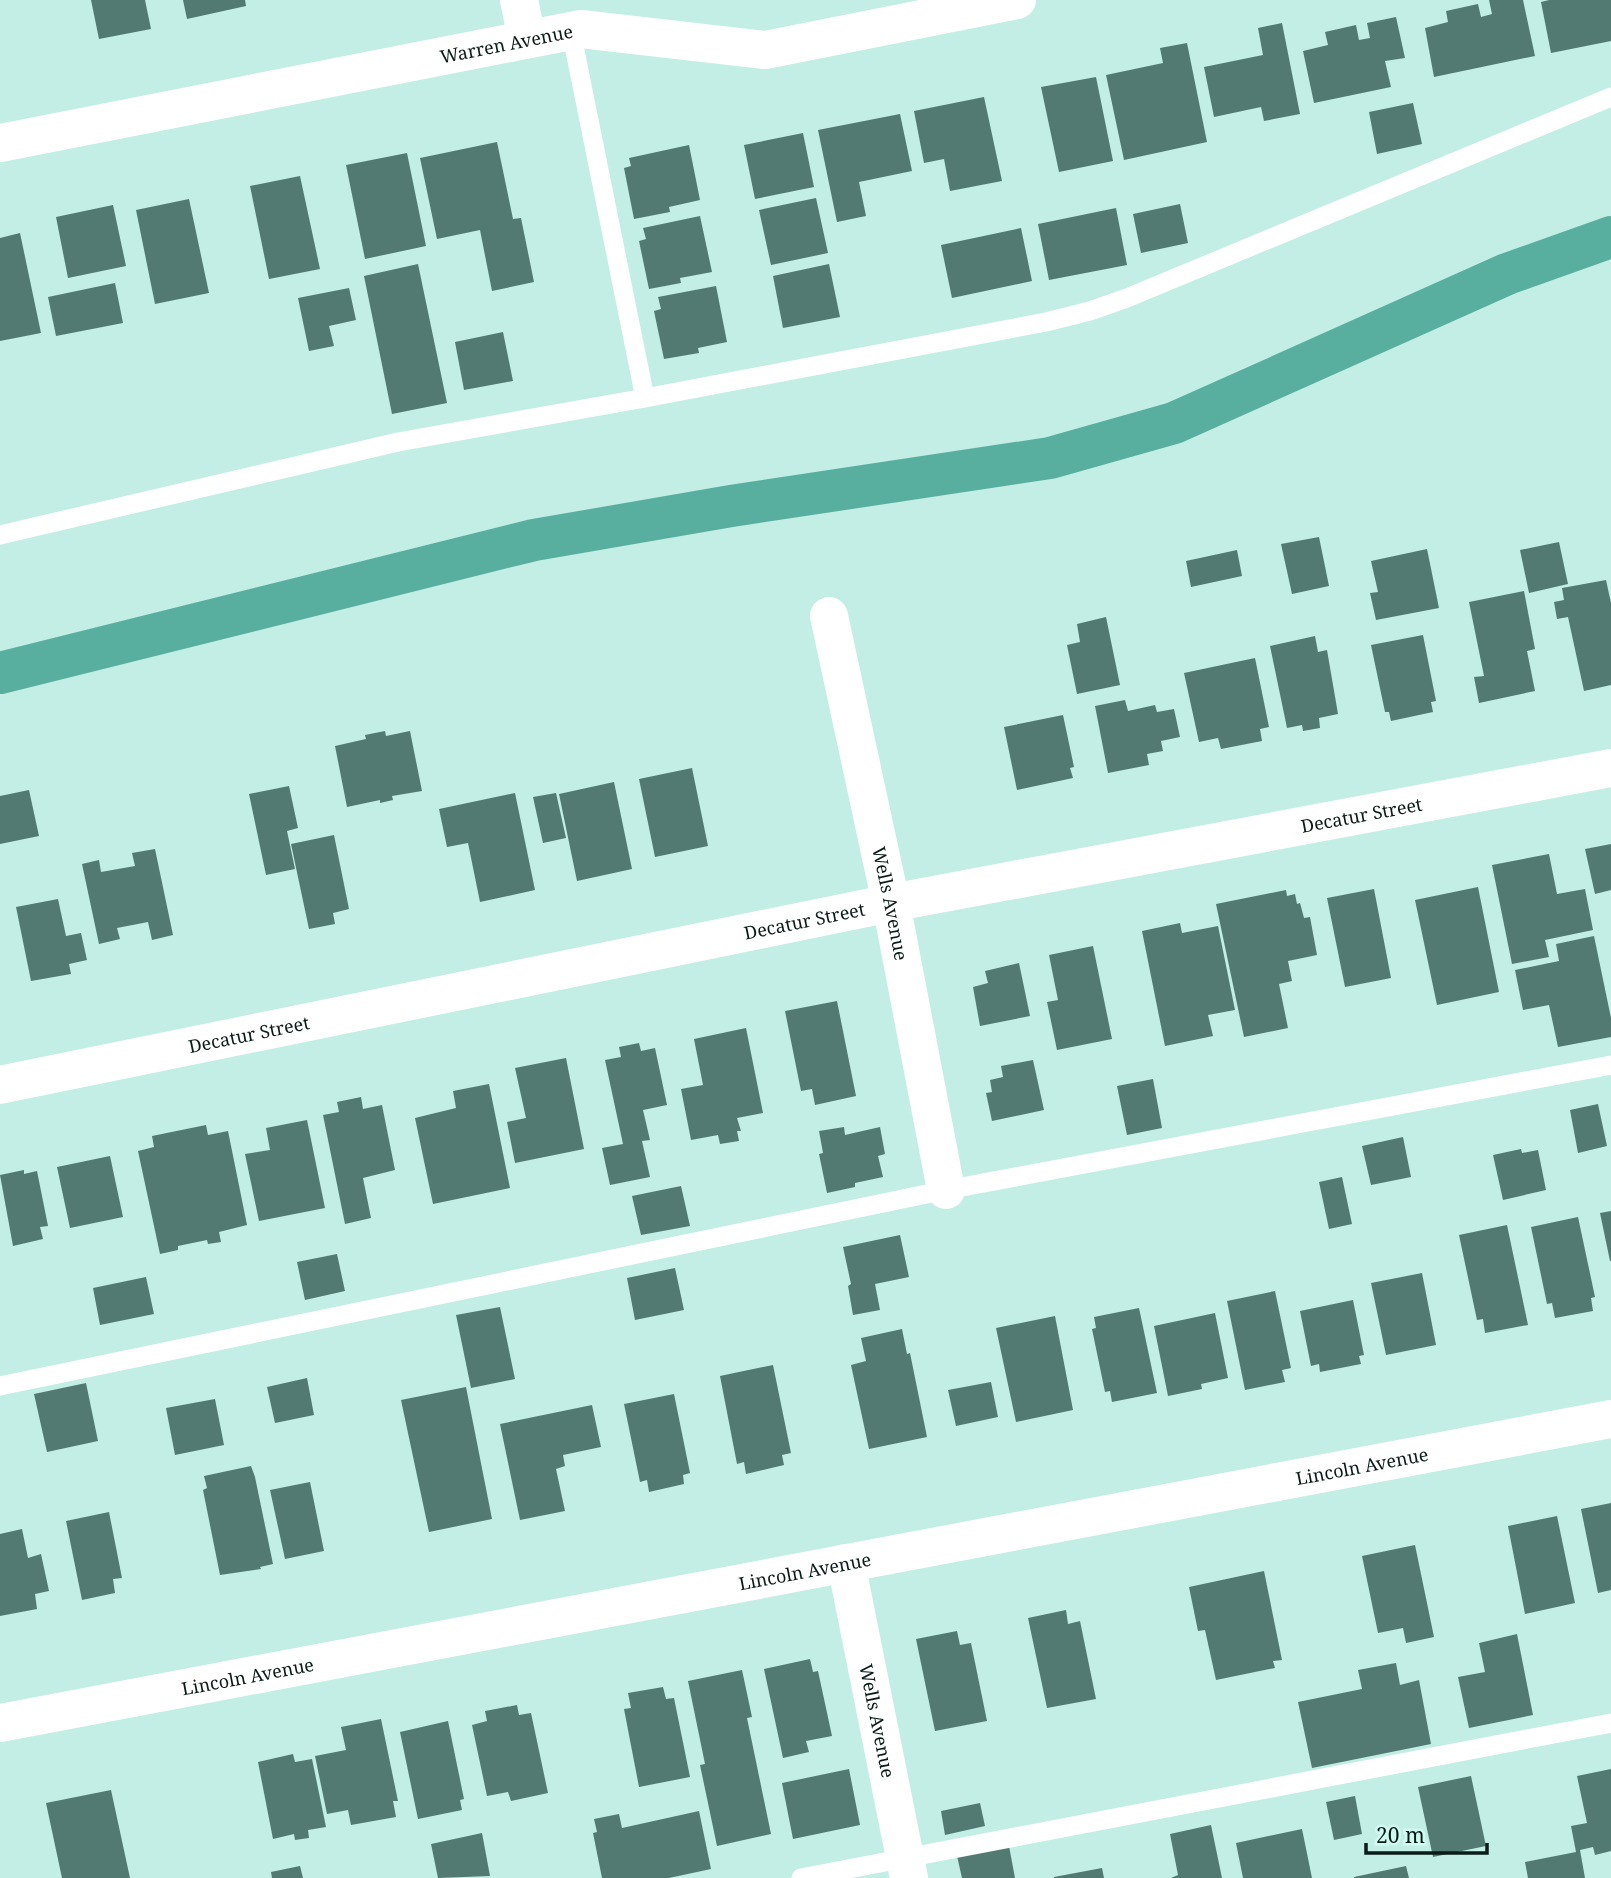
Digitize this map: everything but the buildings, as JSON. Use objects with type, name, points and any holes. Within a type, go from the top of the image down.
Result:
[{"type":"street","points":[[519,0],[527,40]]},
{"type":"street","name":"Warren Avenue","points":[[0,143],[581,29],[765,50],[1017,0]]},
{"type":"street","name":"Wells Avenue","points":[[829,616],[891,903],[946,1190]]},
{"type":"street","name":"Decatur Street","points":[[0,1085],[891,903],[1611,768]]},
{"type":"street","name":"Lincoln Avenue","points":[[0,1723],[1611,1419]]},
{"type":"street","name":"Wells Avenue","points":[[846,1563],[907,1868]]},
{"type":"lane","points":[[570,31],[645,398]]},
{"type":"lane","points":[[0,535],[398,442],[645,398],[1090,311],[1274,238],[1611,97]]},
{"type":"lane","points":[[0,1386],[946,1190],[1611,1065]]},
{"type":"lane","points":[[802,1878],[907,1868],[1611,1723]]},
{"type":"waterway","points":[[0,673],[534,540],[731,506],[1050,458],[1174,423],[1507,274],[1611,237]]}]
